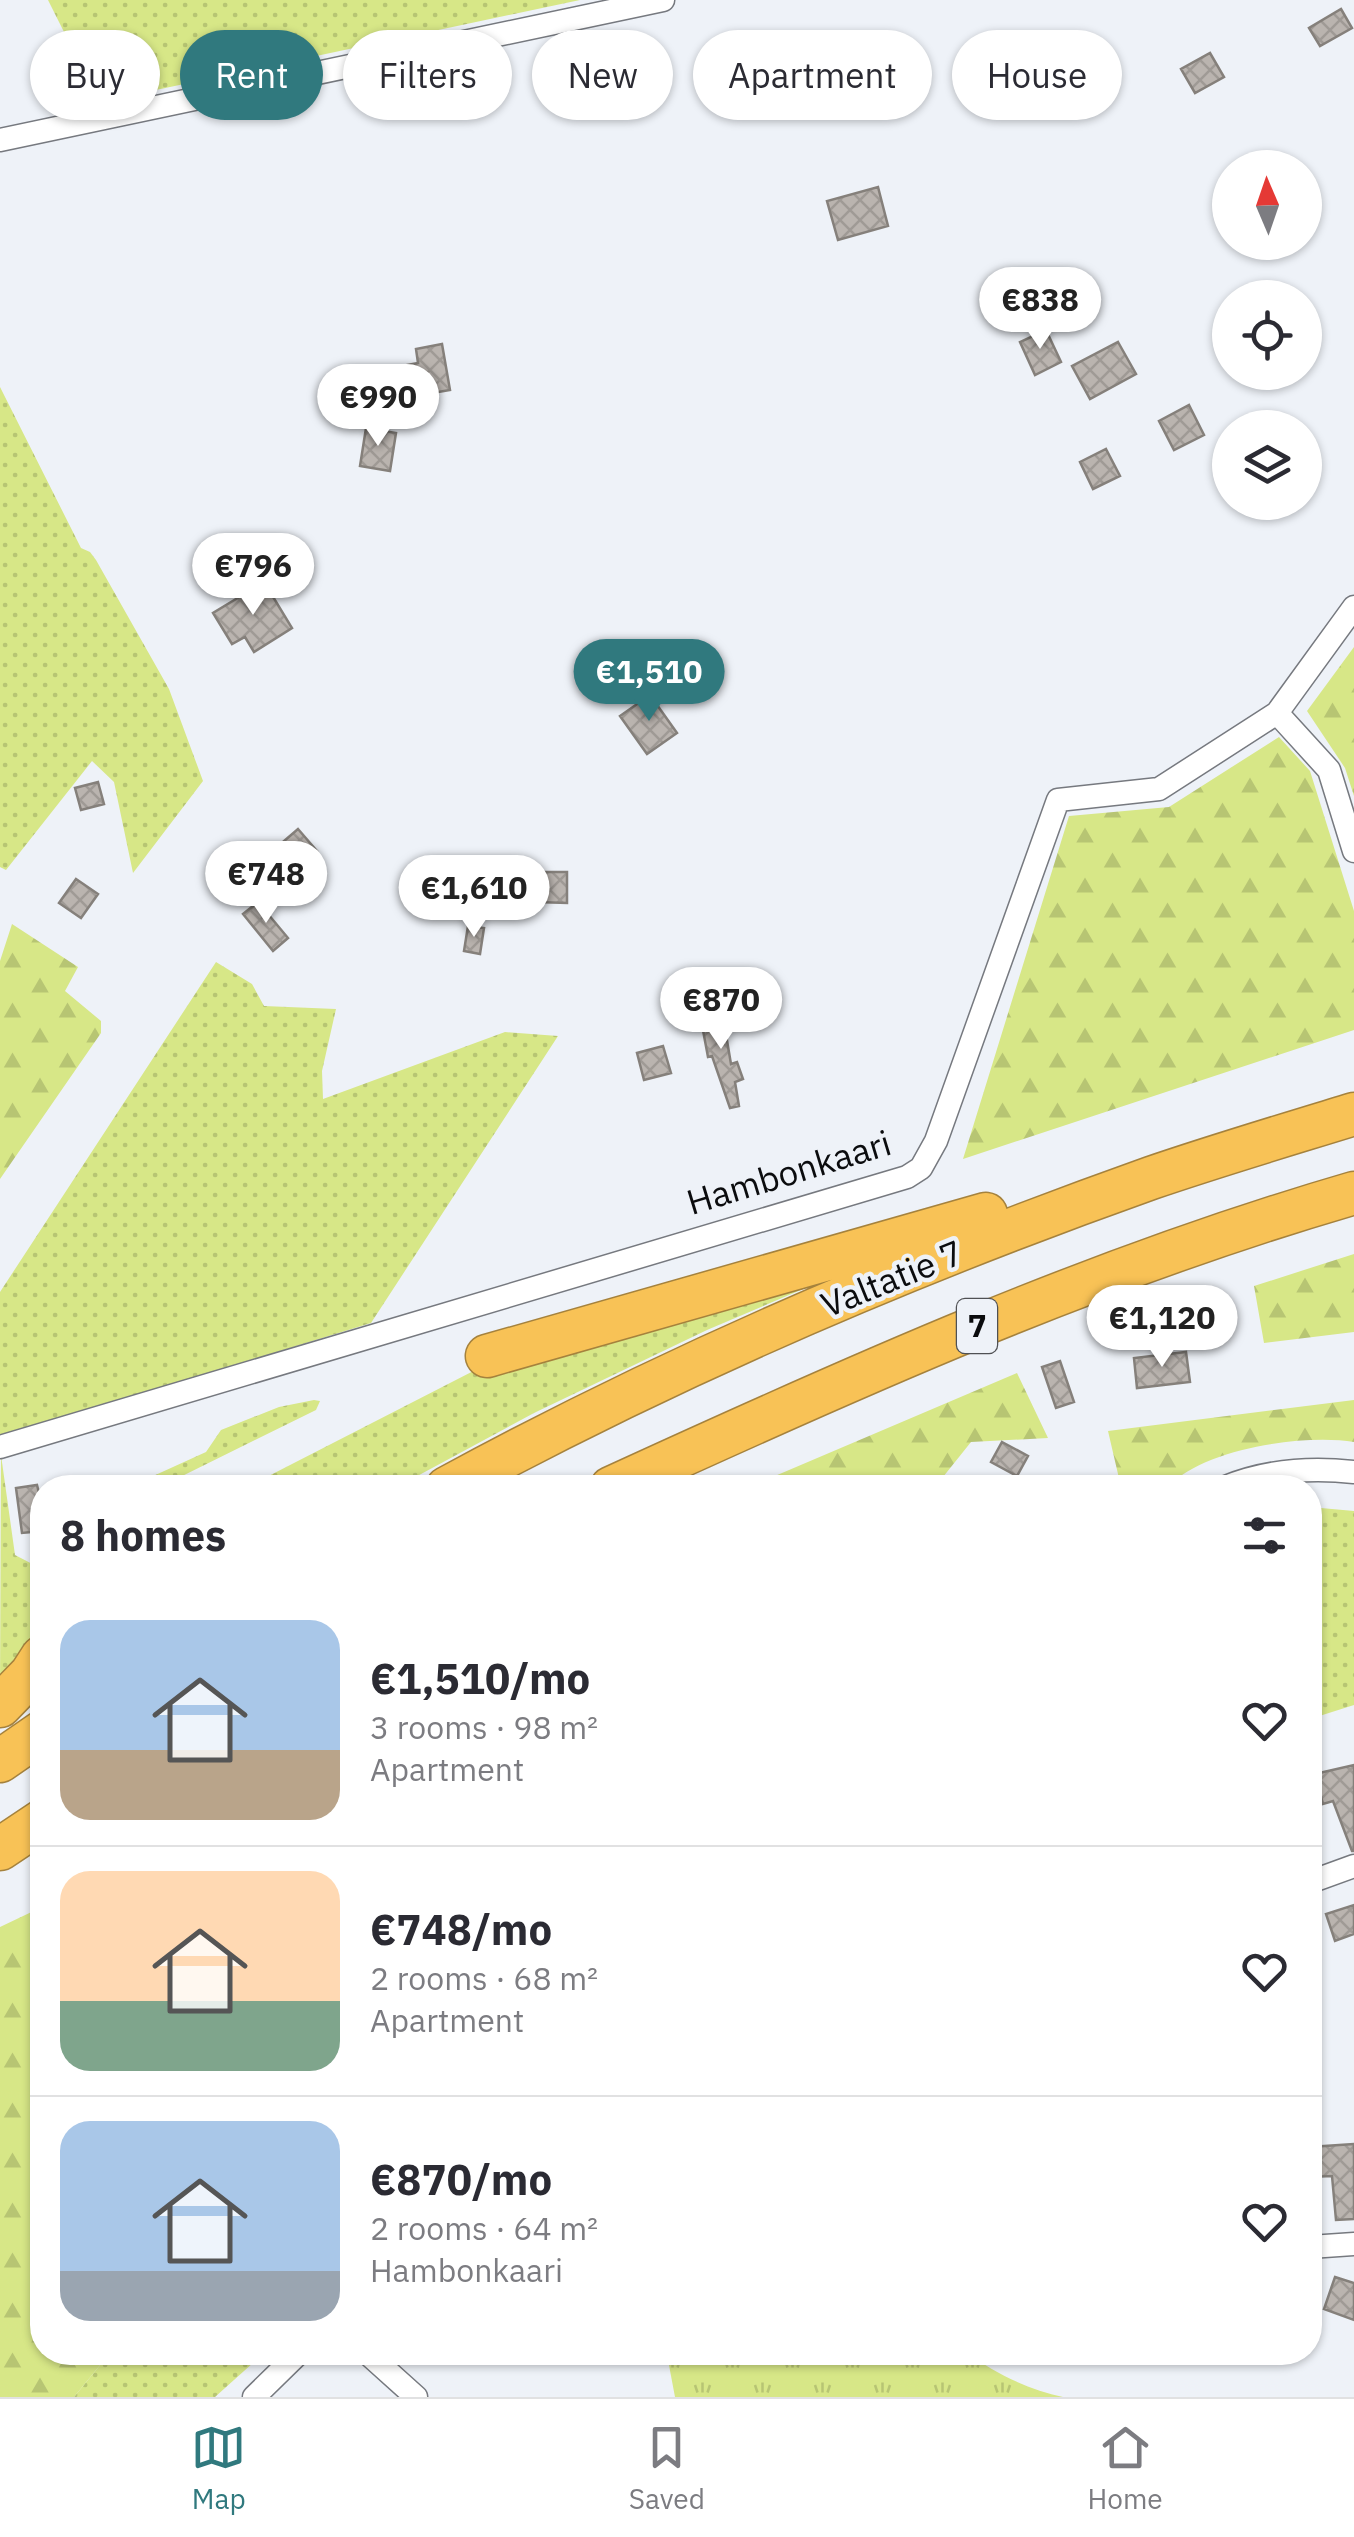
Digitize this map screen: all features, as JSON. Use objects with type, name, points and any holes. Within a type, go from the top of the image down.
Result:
[{"type":"highway","name":"Valtatie 7","points":[[471,1475],[573,1419],[860,1289],[1152,1178],[1354,1114]]},
{"type":"highway","points":[[487,1356],[1020,1204],[1152,1178]]},
{"type":"highway","name":"7","points":[[639,1475],[878,1366],[1099,1277],[1354,1192]]},
{"type":"highway","points":[[0,1706],[30,1675]]},
{"type":"highway","points":[[0,1760],[30,1740]]},
{"type":"highway","points":[[0,1849],[30,1829]]},
{"type":"street","points":[[0,140],[663,0]]},
{"type":"street","name":"Hambonkaari","points":[[0,1447],[907,1177],[920,1168],[936,1141],[1058,800],[1159,790],[1278,714],[1354,608]]},
{"type":"street","points":[[1278,714],[1329,770],[1354,851]]},
{"type":"street","points":[[1262,1475],[1320,1468],[1354,1472]]},
{"type":"street","points":[[1322,1878],[1354,1866]]},
{"type":"street","points":[[1322,2246],[1354,2244]]},
{"type":"street","points":[[254,2397],[287,2365]]},
{"type":"street","points":[[380,2365],[416,2397]]},
{"type":"green space","points":[[48,0],[580,0],[439,30],[343,30],[343,50],[323,55],[323,30],[180,30],[180,85],[160,89],[160,30],[63,30]]},
{"type":"green space","points":[[0,387],[81,548],[96,560],[169,689],[203,781],[133,873],[114,782],[92,761],[6,870],[0,867]]},
{"type":"green space","points":[[1354,647],[1354,796],[1345,768],[1307,711]]},
{"type":"green space","points":[[1279,737],[1310,771],[1354,911],[1354,1030],[963,1159],[1069,816],[1169,807]]},
{"type":"green space","points":[[12,924],[78,967],[65,991],[101,1021],[101,1033],[0,1179],[0,961]]},
{"type":"green space","points":[[216,962],[252,984],[264,1006],[336,1009],[322,1071],[323,1099],[505,1032],[558,1036],[371,1323],[0,1437],[0,1292]]},
{"type":"green space","points":[[1354,1254],[1354,1332],[1264,1343],[1254,1286]]},
{"type":"green space","points":[[836,1275],[707,1330],[534,1413],[419,1475],[270,1475],[489,1363]]},
{"type":"green space","points":[[1017,1373],[1048,1438],[971,1442],[945,1475],[777,1475]]},
{"type":"green space","points":[[1354,1400],[1354,1442],[1309,1440],[1256,1447],[1205,1462],[1183,1475],[1118,1475],[1108,1431]]},
{"type":"green space","points":[[320,1401],[316,1410],[184,1475],[155,1475],[206,1452],[221,1430],[279,1407]]},
{"type":"green space","points":[[1,1455],[15,1555],[30,1563],[30,1646],[0,1689]]},
{"type":"green space","points":[[1322,1508],[1354,1511],[1354,1705],[1322,1715]]},
{"type":"green space","points":[[30,1913],[30,2365],[100,2365],[74,2397],[0,2397],[0,1927]]},
{"type":"green space","points":[[100,2365],[251,2365],[215,2397],[74,2397]]},
{"type":"green space","points":[[669,2365],[986,2365],[1013,2380],[1063,2397],[675,2397]]},
{"type":"building","points":[[1341,9],[1352,28],[1320,46],[1309,28]]},
{"type":"building","points":[[1210,53],[1224,77],[1195,93],[1181,69]]},
{"type":"building","points":[[878,187],[888,226],[838,240],[827,201]]},
{"type":"building","points":[[1046,330],[1061,362],[1035,375],[1020,342]]},
{"type":"building","points":[[1118,342],[1136,374],[1090,399],[1072,366]]},
{"type":"building","points":[[442,344],[450,390],[397,399],[391,368],[418,363],[416,349]]},
{"type":"building","points":[[1189,405],[1204,435],[1174,450],[1159,421]]},
{"type":"building","points":[[366,428],[396,433],[390,471],[360,466]]},
{"type":"building","points":[[1106,449],[1120,476],[1093,489],[1080,462]]},
{"type":"building","points":[[264,582],[292,628],[254,652],[245,637],[232,644],[213,613]]},
{"type":"building","points":[[650,695],[677,733],[647,754],[620,716]]},
{"type":"building","points":[[98,782],[104,804],[81,810],[75,788]]},
{"type":"building","points":[[298,829],[317,851],[287,875],[269,854]]},
{"type":"building","points":[[537,872],[567,872],[567,903],[536,902]]},
{"type":"building","points":[[76,879],[98,894],[81,918],[59,903]]},
{"type":"building","points":[[258,902],[288,938],[273,951],[243,914]]},
{"type":"building","points":[[468,926],[484,928],[480,954],[464,951]]},
{"type":"building","points":[[721,1005],[731,1064],[737,1062],[743,1079],[735,1082],[739,1106],[730,1108],[712,1056],[708,1057],[699,1009]]},
{"type":"building","points":[[663,1046],[671,1073],[644,1080],[637,1053]]},
{"type":"building","points":[[1186,1352],[1190,1382],[1137,1388],[1134,1358]]},
{"type":"building","points":[[1060,1361],[1074,1402],[1056,1408],[1042,1367]]},
{"type":"building","points":[[1002,1442],[1028,1456],[1018,1475],[991,1462]]},
{"type":"building","points":[[30,1486],[30,1532],[22,1533],[16,1488]]},
{"type":"building","points":[[1354,1765],[1354,1851],[1333,1801],[1323,1804],[1322,1772]]},
{"type":"building","points":[[1354,1905],[1354,1934],[1335,1941],[1326,1914]]},
{"type":"building","points":[[1354,2144],[1354,2219],[1336,2220],[1332,2176],[1322,2176],[1322,2146]]},
{"type":"building","points":[[1335,2277],[1354,2283],[1354,2320],[1324,2309]]}]
